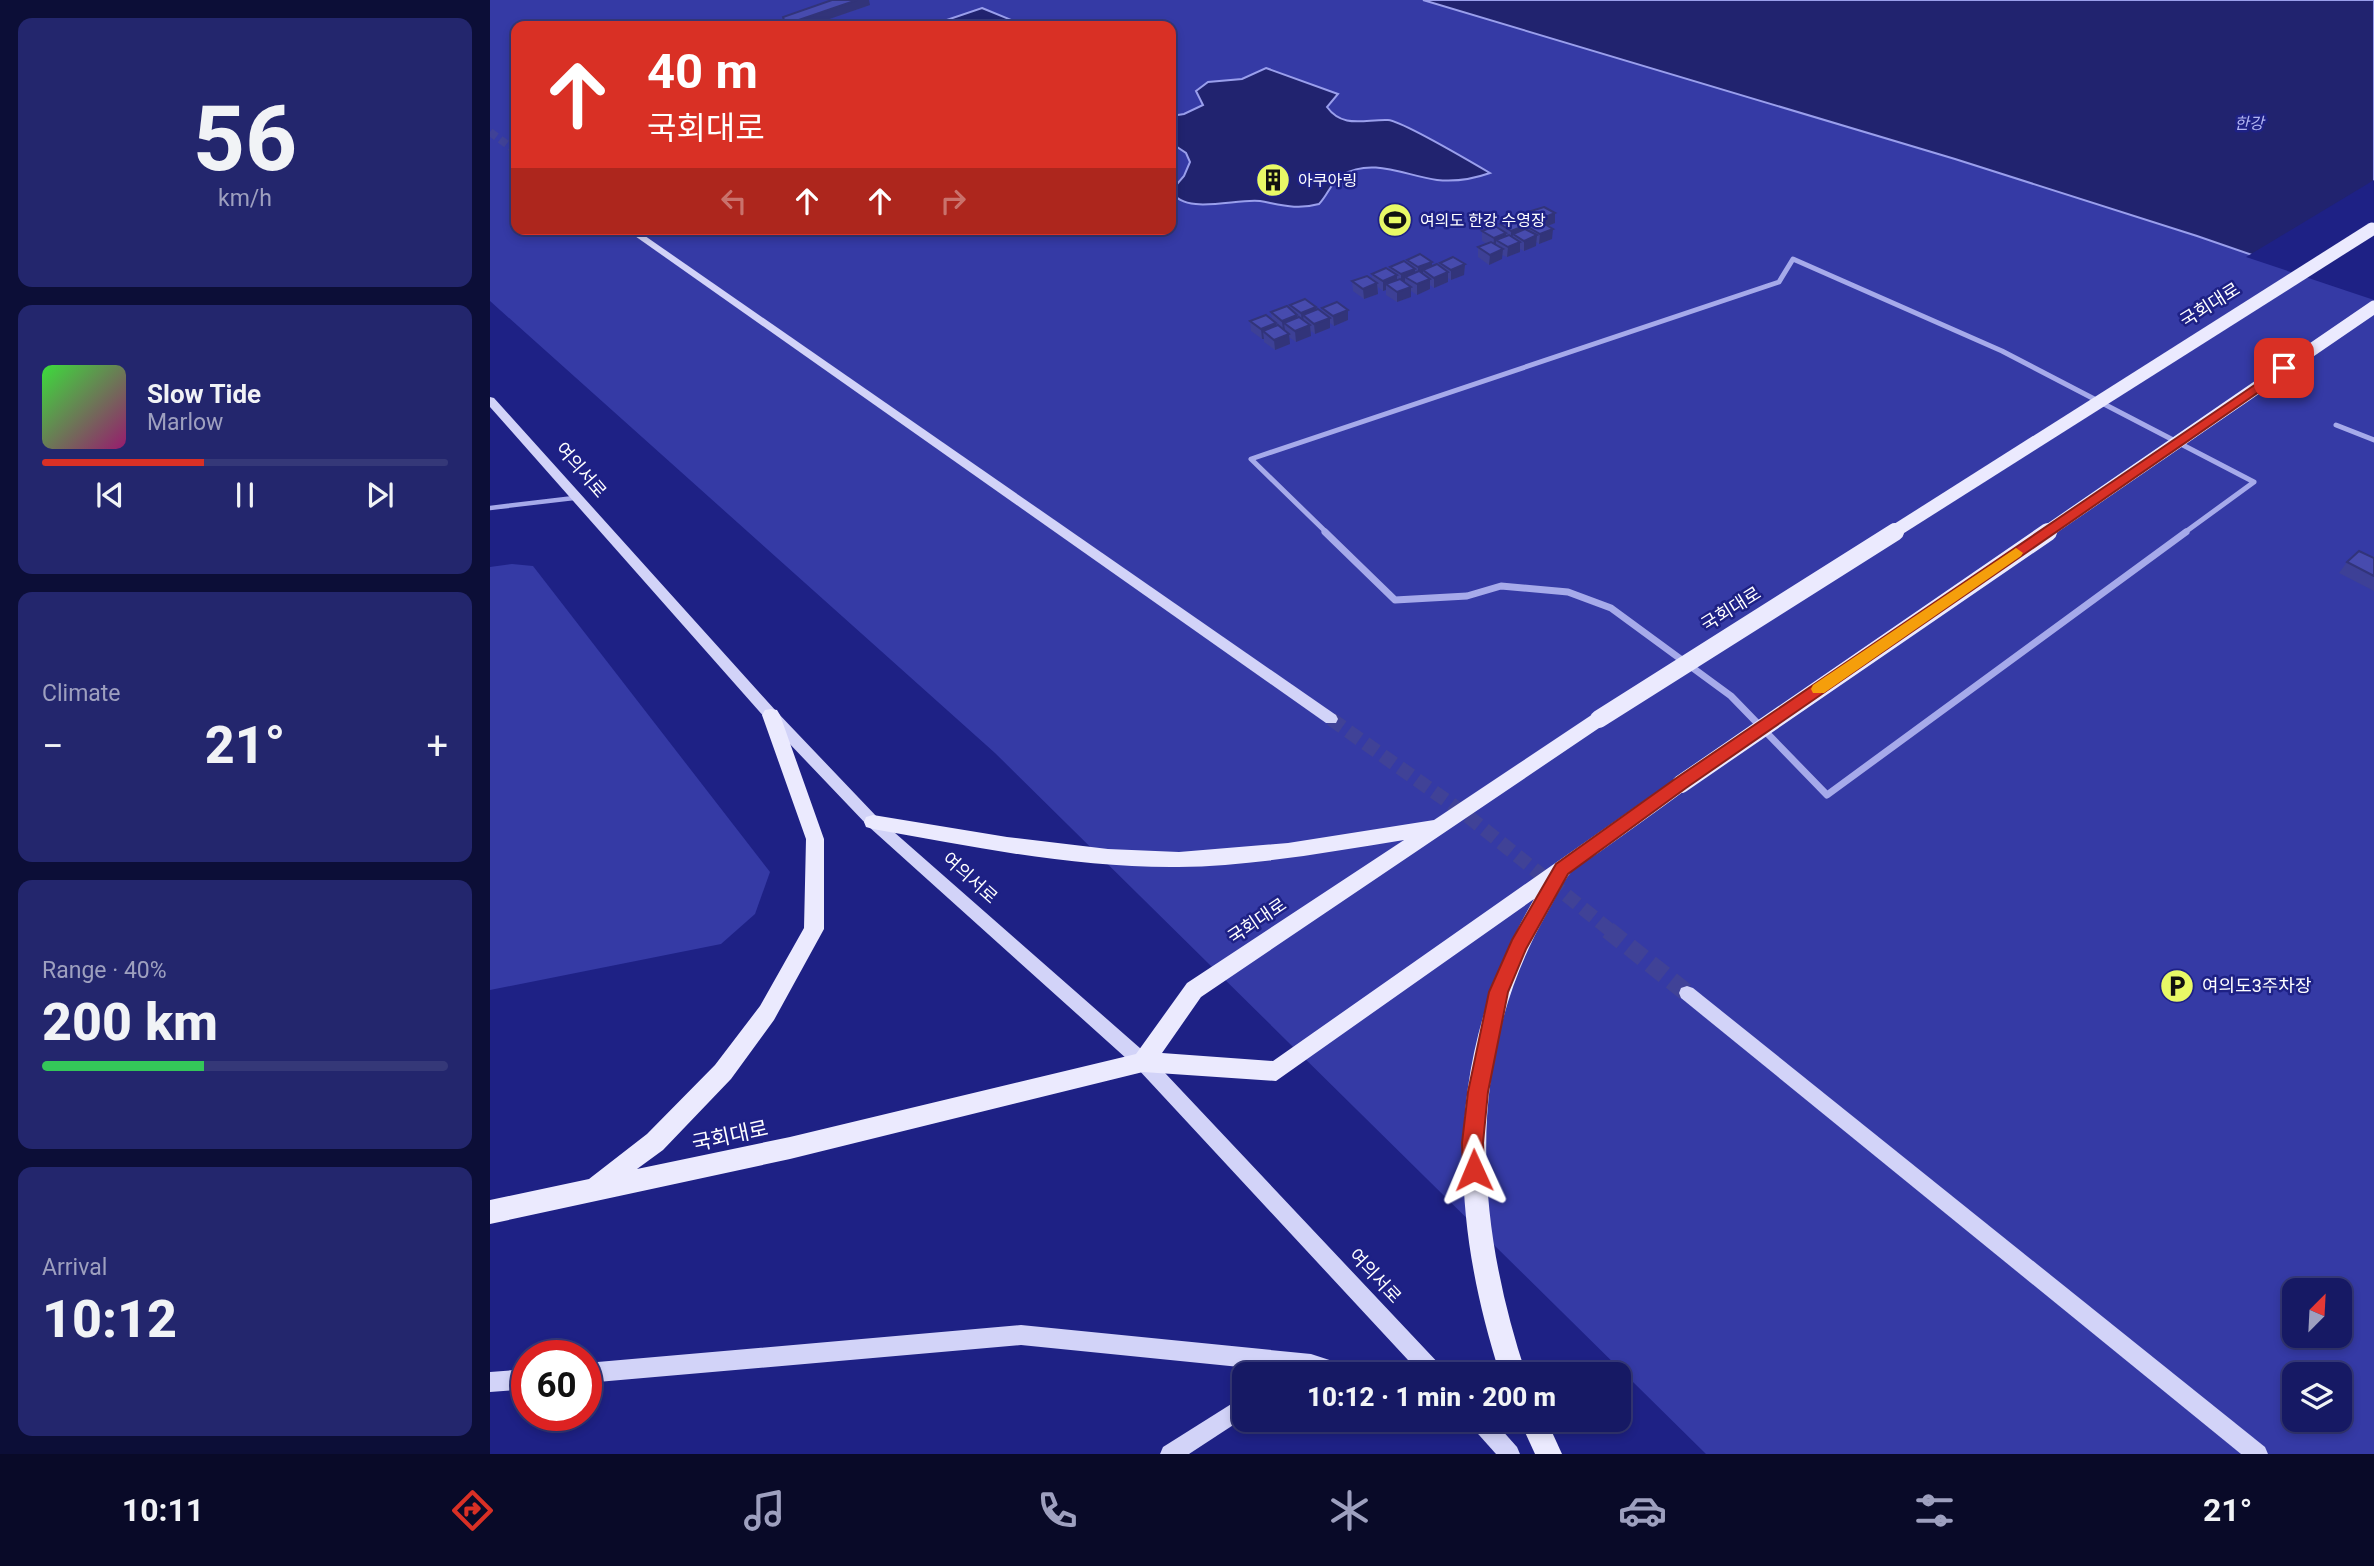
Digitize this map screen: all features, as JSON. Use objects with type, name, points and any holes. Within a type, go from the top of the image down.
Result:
[{"type":"main road","name":"국회대로","points":[[1143,1062],[1194,990],[1599,719],[2374,228]]},
{"type":"main road","points":[[638,235],[1331,719]]},
{"type":"main road","name":"국회대로","points":[[490,1212],[790,1148],[1143,1062],[1276,1071],[1681,784],[2374,307]]},
{"type":"main road","name":"여의서로","points":[[490,400],[771,715],[873,822],[1143,1062],[1424,1362]]},
{"type":"main road","points":[[592,1190],[655,1142],[723,1072],[767,1013],[814,929],[815,839],[771,715]]},
{"type":"main road","points":[[873,822],[1028,847],[1144,859],[1223,858],[1440,826]]},
{"type":"main road","points":[[1509,1362],[1495,1325],[1481,1257],[1472,1143],[1478,1092],[1499,992],[1518,946],[1562,869]]},
{"type":"main road","points":[[1687,993],[2258,1454]]},
{"type":"main road","points":[[602,1372],[1021,1335],[1245,1362]]},
{"type":"main road","points":[[490,1382],[511,1380]]},
{"type":"main road","points":[[1170,1454],[1232,1414]]},
{"type":"main road","points":[[1490,1432],[1510,1454]]},
{"type":"main road","points":[[1538,1432],[1549,1454]]},
{"type":"street","points":[[1793,259],[2002,351],[2254,482],[1827,795],[1731,696],[1611,608],[1568,592],[1501,586],[1467,596],[1395,600],[1251,459],[1779,282],[1793,259]]},
{"type":"street","points":[[2336,425],[2374,440]]},
{"type":"lane","points":[[490,508],[575,498]]},
{"type":"shaded area","points":[[490,0],[1423,0],[1955,159],[2197,236],[2374,297],[2374,1454],[1706,1454],[1631,1380],[1631,1362],[1613,1362],[995,753],[490,301]]},
{"type":"shaded area","points":[[512,564],[533,566],[770,872],[755,914],[721,944],[490,990],[490,567]]},
{"type":"water","name":"한강","points":[[1423,0],[2374,0],[2374,297],[2197,236],[1955,159]]},
{"type":"water","points":[[982,8],[1014,21],[944,21]]},
{"type":"water","points":[[1266,68],[1338,94],[1327,107],[1340,118],[1347,121],[1395,122],[1490,173],[1464,180],[1444,181],[1390,169],[1366,168],[1342,175],[1319,204],[1304,207],[1260,201],[1187,203],[1176,196],[1176,185],[1190,162],[1186,153],[1176,146],[1176,115],[1203,105],[1196,91],[1208,82],[1242,79]]},
{"type":"pier","points":[[2374,180],[2374,300],[2246,257]]},
{"type":"building","points":[[832,0],[857,0],[796,21],[784,20],[783,17]]},
{"type":"building","points":[[1544,207],[1555,213],[1543,218],[1531,211]]},
{"type":"building","points":[[1512,219],[1524,226],[1511,231],[1500,224]]},
{"type":"building","points":[[1541,222],[1553,229],[1540,234],[1528,227]]},
{"type":"building","points":[[1495,226],[1506,233],[1494,238],[1482,231]]},
{"type":"building","points":[[1525,229],[1537,235],[1524,241],[1513,234]]},
{"type":"building","points":[[1509,235],[1520,242],[1508,247],[1496,240]]},
{"type":"building","points":[[1491,242],[1503,249],[1490,255],[1478,247]]},
{"type":"building","points":[[1420,254],[1432,262],[1418,267],[1407,260]]},
{"type":"building","points":[[1453,257],[1465,264],[1451,270],[1440,263]]},
{"type":"building","points":[[1404,261],[1415,269],[1401,274],[1390,267]]},
{"type":"building","points":[[1437,264],[1448,272],[1434,278],[1423,270]]},
{"type":"building","points":[[1386,268],[1397,275],[1383,281],[1372,274]]},
{"type":"building","points":[[1419,271],[1430,279],[1417,284],[1405,277]]},
{"type":"building","points":[[1367,276],[1377,283],[1363,289],[1352,281]]},
{"type":"building","points":[[1400,279],[1411,287],[1397,292],[1386,284]]},
{"type":"building","points":[[1305,299],[1316,307],[1301,313],[1290,305]]},
{"type":"building","points":[[1337,302],[1348,310],[1333,316],[1322,308]]},
{"type":"building","points":[[1287,306],[1297,315],[1282,321],[1271,312]]},
{"type":"building","points":[[1318,309],[1330,318],[1314,324],[1303,315]]},
{"type":"building","points":[[1266,315],[1276,323],[1261,329],[1250,321]]},
{"type":"building","points":[[1299,317],[1310,325],[1295,331],[1284,323]]},
{"type":"building","points":[[1278,325],[1289,334],[1274,340],[1263,331]]},
{"type":"building","points":[[2359,551],[2374,558],[2374,576],[2347,562]]},
{"type":"tunnel","points":[[490,132],[511,147]]},
{"type":"tunnel","points":[[1331,719],[1464,813],[1611,931]]},
{"type":"tunnel","points":[[1608,930],[1687,993]]},
{"type":"slow traffic","points":[[1819,689],[2016,553]]},
{"type":"place","name":"아쿠아링","points":[[1273,180]]},
{"type":"place","name":"여의도 한강 수영장","points":[[1395,220]]},
{"type":"place","name":"여의도3주차장","points":[[2177,986]]},
{"type":"route","points":[[1474,1170],[1472,1143],[1478,1092],[1499,992],[1518,946],[1562,869],[2284,368]]}]
